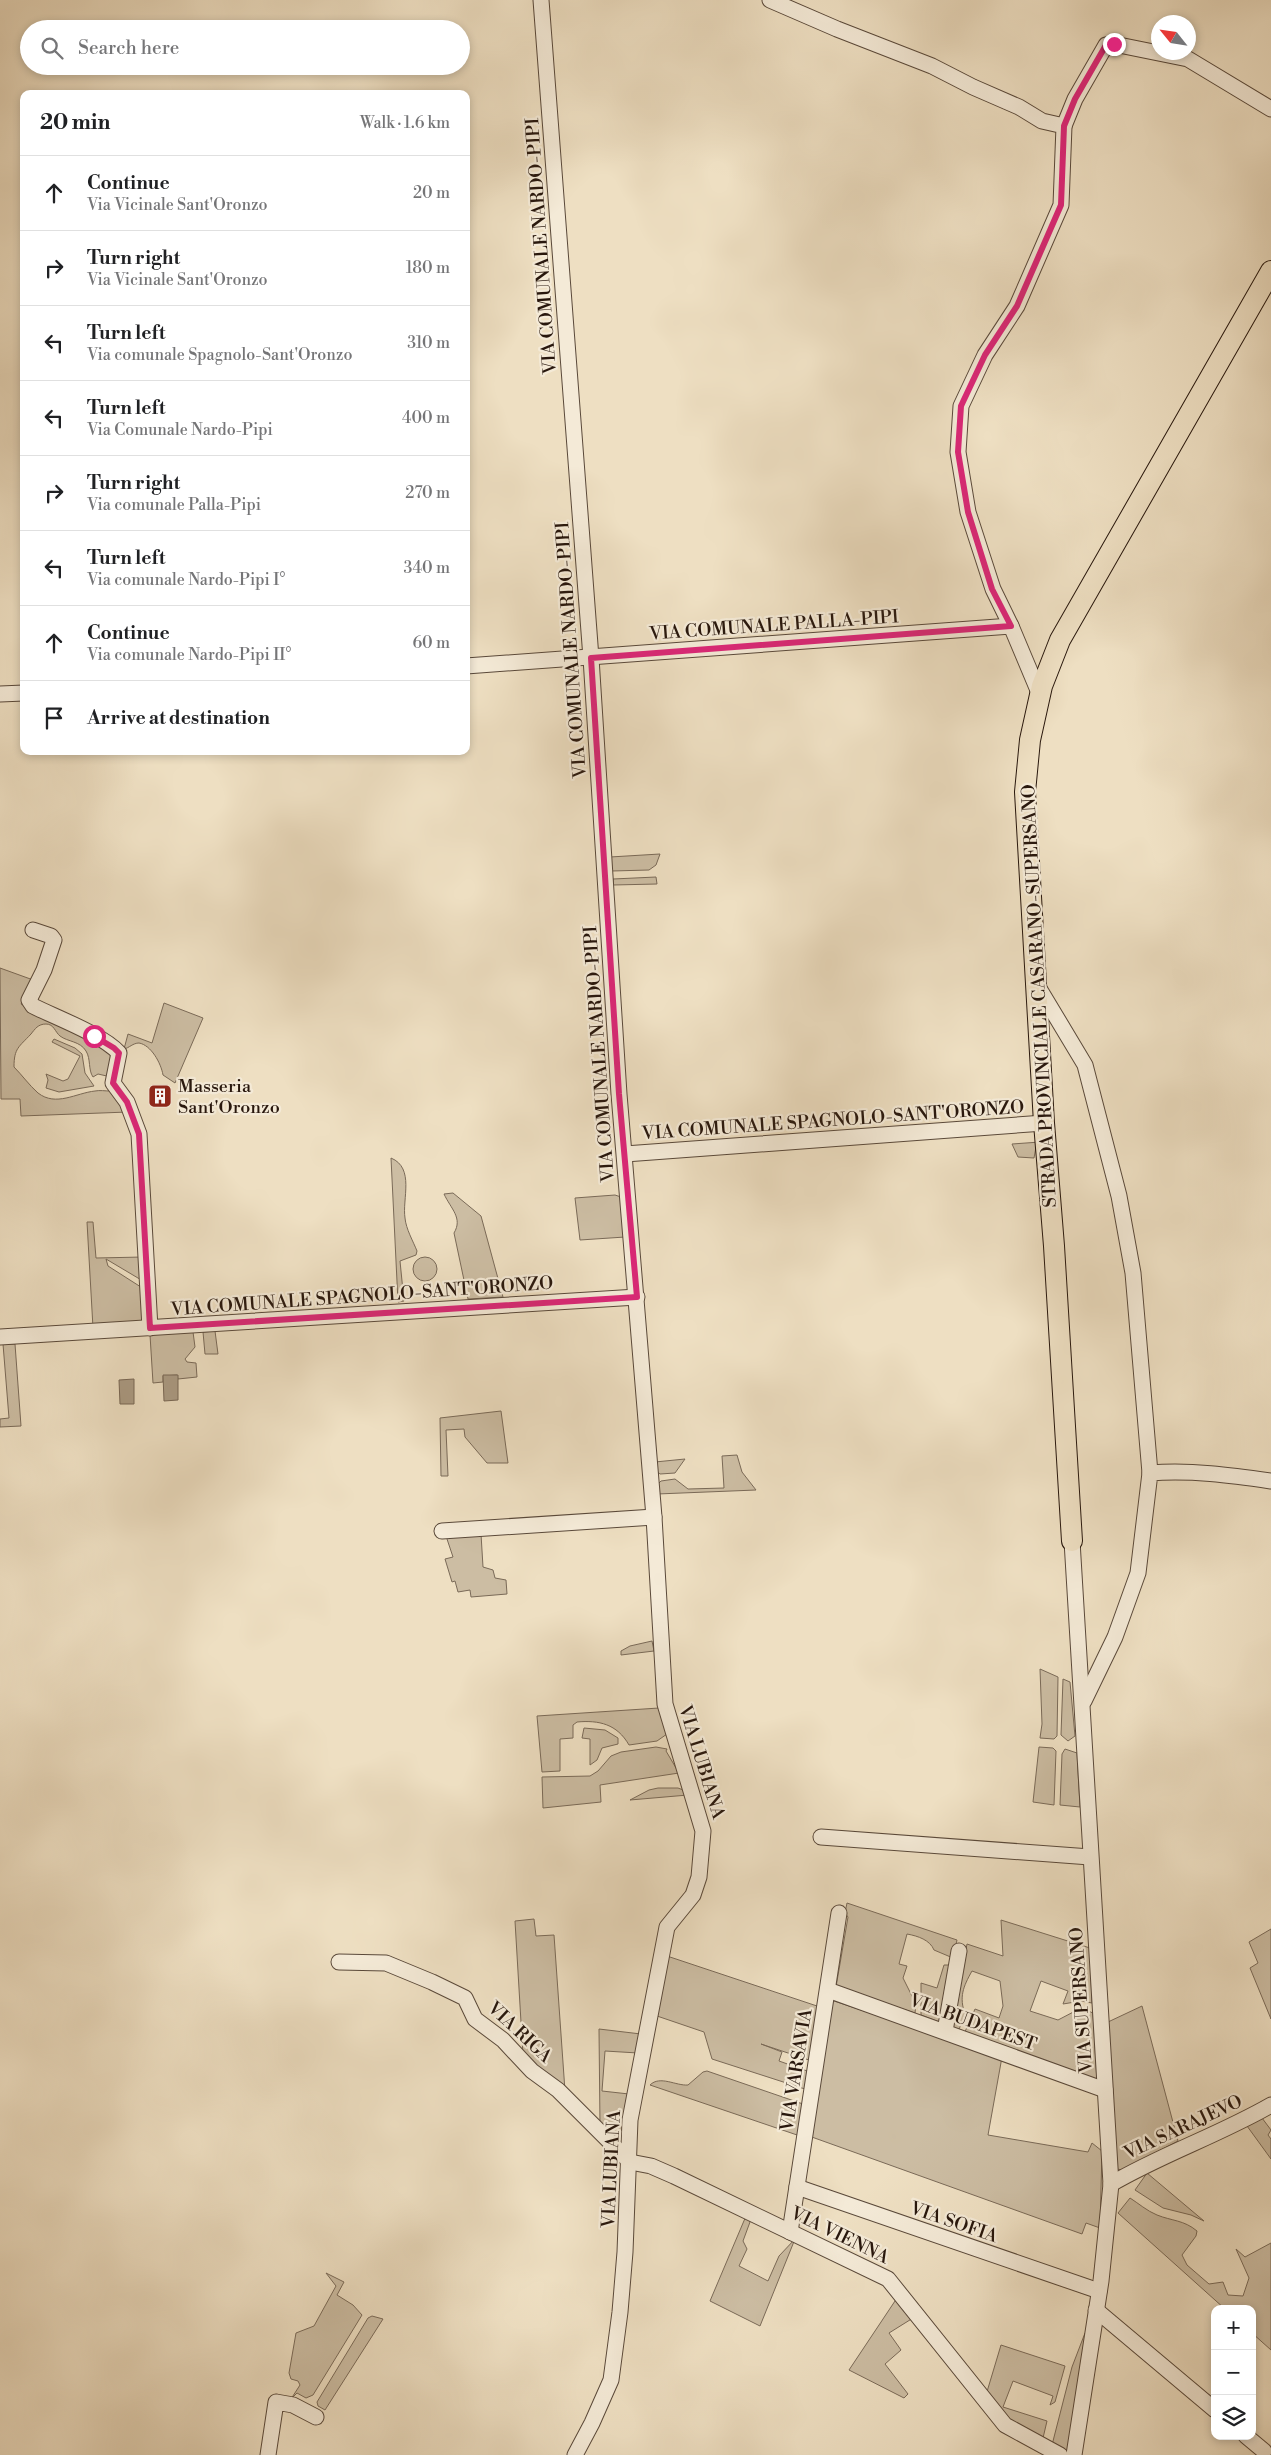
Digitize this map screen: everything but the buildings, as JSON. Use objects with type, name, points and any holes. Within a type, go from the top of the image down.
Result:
[{"type":"main road","name":"STRADA PROVINCIALE CASARANO-SUPERSANO","points":[[1072,1541],[1054,1246],[1044,1123],[1025,792],[1030,740],[1040,695],[1060,640],[1271,271]]},
{"type":"street","name":"VIA COMUNALE NARDO-PIPI","points":[[541,0],[591,658],[619,1094],[637,1297]]},
{"type":"street","points":[[770,0],[837,29],[932,66],[973,87],[1019,107],[1042,121],[1064,126]]},
{"type":"street","points":[[1040,695],[1011,626],[992,589],[968,512],[958,452],[961,406],[985,355],[1017,306],[1061,205],[1064,126],[1075,99],[1106,45],[1114,44],[1188,59],[1271,109]]},
{"type":"street","name":"VIA COMUNALE PALLA-PIPI","points":[[470,666],[1011,626]]},
{"type":"street","points":[[0,694],[20,693]]},
{"type":"street","points":[[33,930],[51,936],[54,940],[44,970],[29,1000],[33,1006],[94,1036],[119,1053],[113,1083],[127,1102],[139,1134],[150,1328]]},
{"type":"street","points":[[1036,985],[1085,1065],[1119,1196],[1133,1273],[1150,1473],[1138,1573],[1115,1636],[1082,1705]]},
{"type":"street","name":"VIA COMUNALE SPAGNOLO-SANT'ORONZO","points":[[625,1154],[1044,1123]]},
{"type":"street","name":"VIA COMUNALE SPAGNOLO-SANT'ORONZO","points":[[0,1337],[637,1297]]},
{"type":"street","name":"VIA LUBIANA","points":[[575,2455],[611,2380],[620,2312],[630,2162],[630,2120],[667,1927],[693,1895],[699,1878],[703,1832],[665,1704],[654,1517],[637,1297]]},
{"type":"street","points":[[1150,1473],[1180,1471],[1223,1474],[1271,1481]]},
{"type":"street","points":[[442,1531],[654,1517]]},
{"type":"street","name":"VIA SUPERSANO","points":[[1072,1541],[1111,2184],[1099,2291],[1074,2455]]},
{"type":"street","points":[[821,1837],[1090,1857]]},
{"type":"street","name":"VIA VARSAVIA","points":[[790,2232],[839,1913]]},
{"type":"street","points":[[945,2031],[959,1950]]},
{"type":"street","name":"VIA RIGA","points":[[339,1962],[386,1963],[465,1998],[474,2019],[503,2040],[532,2071],[564,2096],[630,2162]]},
{"type":"street","name":"VIA BUDAPEST","points":[[828,1990],[1106,2090]]},
{"type":"street","name":"VIA SARAJEVO","points":[[1111,2184],[1130,2172],[1242,2122],[1271,2105]]},
{"type":"street","name":"VIA VIENNA","points":[[630,2162],[651,2166],[674,2176],[888,2279],[1005,2425],[1060,2455]]},
{"type":"street","name":"VIA SOFIA","points":[[797,2187],[1099,2291]]},
{"type":"street","points":[[1096,2310],[1211,2407]]},
{"type":"street","points":[[268,2455],[276,2402],[293,2405],[316,2417]]},
{"type":"street","points":[[1251,2440],[1264,2451]]},
{"type":"shaded area","points":[[660,854],[656,865],[649,870],[612,871],[610,857]]},
{"type":"shaded area","points":[[656,877],[657,884],[613,885],[613,879]]},
{"type":"shaded area","points":[[0,968],[36,981],[21,1004],[112,1048],[111,1077],[98,1074],[93,1077],[86,1051],[77,1043],[60,1036],[51,1025],[43,1024],[35,1029],[18,1048],[14,1067],[38,1093],[45,1097],[59,1099],[88,1092],[110,1091],[128,1112],[21,1116],[20,1099],[1,1099]]},
{"type":"shaded area","points":[[164,1003],[203,1018],[175,1083],[163,1075],[158,1060],[148,1047],[139,1043],[124,1049],[128,1034],[152,1043]]},
{"type":"shaded area","points":[[54,1039],[75,1048],[82,1054],[85,1073],[94,1086],[59,1092],[46,1088],[48,1080],[46,1074],[63,1081],[68,1079],[80,1056],[52,1042]]},
{"type":"shaded area","points":[[1040,1142],[1036,1147],[1034,1158],[1018,1157],[1012,1144]]},
{"type":"shaded area","points":[[391,1158],[403,1169],[405,1176],[406,1222],[417,1251],[416,1255],[400,1261],[404,1301],[398,1302]]},
{"type":"shaded area","points":[[453,1193],[481,1216],[503,1297],[468,1299],[454,1233],[457,1218],[444,1194]]},
{"type":"shaded area","points":[[615,1195],[624,1198],[625,1237],[580,1240],[575,1198]]},
{"type":"shaded area","points":[[87,1222],[93,1222],[96,1258],[143,1257],[143,1281],[106,1259],[108,1266],[144,1289],[147,1324],[93,1328]]},
{"type":"shaded area","points":[[425,1257],[433,1261],[437,1269],[433,1277],[425,1281],[417,1277],[413,1269],[417,1261]]},
{"type":"shaded area","points":[[215,1331],[218,1354],[205,1354],[203,1332]]},
{"type":"shaded area","points":[[193,1332],[195,1347],[185,1359],[187,1362],[196,1363],[197,1377],[178,1379],[177,1375],[163,1376],[163,1382],[153,1383],[150,1335]]},
{"type":"shaded area","points":[[3,1344],[15,1344],[21,1426],[0,1427],[0,1419],[9,1418]]},
{"type":"shaded area","points":[[163,1375],[178,1375],[178,1400],[164,1401]]},
{"type":"shaded area","points":[[134,1379],[134,1404],[120,1404],[119,1380]]},
{"type":"shaded area","points":[[501,1411],[508,1463],[487,1463],[465,1437],[464,1429],[446,1430],[448,1476],[441,1476],[440,1418]]},
{"type":"shaded area","points":[[737,1455],[742,1472],[756,1490],[657,1494],[656,1486],[661,1481],[675,1479],[688,1489],[724,1488],[722,1456]]},
{"type":"shaded area","points":[[685,1459],[675,1473],[660,1474],[655,1470],[655,1462]]},
{"type":"shaded area","points":[[481,1534],[483,1567],[493,1570],[495,1578],[506,1580],[507,1594],[471,1597],[470,1590],[458,1592],[455,1581],[452,1582],[445,1559],[453,1557],[446,1536]]},
{"type":"shaded area","points":[[652,1641],[654,1651],[621,1655],[621,1651],[630,1646]]},
{"type":"shaded area","points":[[1040,1669],[1058,1677],[1057,1736],[1054,1739],[1040,1738],[1042,1724]]},
{"type":"shaded area","points":[[1063,1679],[1070,1682],[1075,1736],[1068,1741],[1061,1735]]},
{"type":"shaded area","points":[[659,1708],[667,1734],[657,1741],[629,1745],[619,1732],[607,1725],[593,1722],[577,1722],[573,1725],[573,1738],[560,1739],[560,1771],[542,1772],[537,1716]]},
{"type":"shaded area","points":[[584,1728],[605,1730],[618,1738],[618,1744],[602,1748],[597,1760],[590,1765],[590,1739],[582,1738]]},
{"type":"shaded area","points":[[656,1747],[667,1749],[666,1751],[679,1773],[600,1785],[601,1802],[543,1808],[542,1777],[590,1776],[598,1771],[611,1756],[621,1752]]},
{"type":"shaded area","points":[[1039,1747],[1053,1748],[1056,1751],[1054,1805],[1033,1802]]},
{"type":"shaded area","points":[[1065,1749],[1077,1753],[1080,1807],[1060,1805],[1062,1754]]},
{"type":"shaded area","points":[[678,1788],[686,1791],[688,1795],[630,1800],[649,1790]]},
{"type":"shaded area","points":[[847,1903],[957,1940],[953,1958],[934,1950],[923,1939],[907,1934],[899,1964],[907,1966],[903,1978],[916,2004],[915,2013],[836,1987],[848,1917],[845,1913]]},
{"type":"shaded area","points":[[534,1919],[536,1936],[554,1935],[565,2091],[523,2056],[515,1921]]},
{"type":"shaded area","points":[[1001,1920],[1090,1948],[1092,2003],[1081,2001],[1063,2004],[1068,1991],[1041,1981],[1030,2011],[1058,2020],[1081,2008],[1093,2013],[1097,2082],[964,2034],[975,2009],[999,2018],[1003,2006],[1000,1981],[972,1971],[966,1982],[962,1997],[965,2014],[958,2032],[950,2029],[967,1944],[1003,1956]]},
{"type":"shaded area","points":[[1271,1929],[1271,2019],[1250,1968],[1258,1963],[1249,1942]]},
{"type":"shaded area","points":[[664,1955],[820,2007],[812,2061],[761,2044],[782,2052],[779,2061],[810,2072],[805,2089],[712,2059],[704,2032],[657,2016]]},
{"type":"shaded area","points":[[944,1965],[953,1965],[942,2023],[921,2015],[921,1983],[937,1988]]},
{"type":"shaded area","points":[[831,2000],[1002,2057],[988,2135],[1088,2152],[1092,2143],[1102,2151],[1100,2228],[1086,2223],[1082,2234],[809,2136]]},
{"type":"shaded area","points":[[1142,2006],[1178,2141],[1122,2170],[1117,2169],[1108,2022]]},
{"type":"shaded area","points":[[599,2029],[641,2034],[638,2053],[605,2051],[602,2091],[629,2094],[625,2152],[600,2126]]},
{"type":"shaded area","points":[[707,2071],[803,2104],[800,2136],[650,2085],[654,2082],[663,2081],[688,2085],[703,2072]]},
{"type":"shaded area","points":[[1262,2118],[1271,2130],[1268,2135],[1271,2139],[1271,2159],[1247,2126]]},
{"type":"shaded area","points":[[1147,2173],[1204,2221],[1191,2215],[1163,2208],[1135,2190]]},
{"type":"shaded area","points":[[1130,2198],[1153,2213],[1192,2227],[1197,2231],[1196,2236],[1182,2255],[1187,2265],[1209,2284],[1223,2282],[1228,2295],[1243,2296],[1249,2278],[1236,2249],[1245,2257],[1271,2243],[1271,2350],[1256,2337],[1256,2305],[1221,2305],[1118,2213]]},
{"type":"shaded area","points":[[746,2216],[750,2222],[743,2241],[747,2249],[739,2266],[768,2281],[779,2256],[795,2239],[760,2326],[710,2301]]},
{"type":"shaded area","points":[[326,2273],[344,2282],[337,2295],[353,2305],[362,2315],[313,2395],[306,2398],[297,2393],[291,2399],[300,2385],[298,2381],[291,2379],[289,2373],[296,2333],[314,2326],[336,2286]]},
{"type":"shaded area","points":[[897,2298],[913,2318],[889,2333],[901,2350],[885,2364],[908,2394],[904,2398],[849,2370]]},
{"type":"shaded area","points":[[372,2316],[383,2319],[325,2410],[318,2406],[317,2402],[368,2318]]},
{"type":"shaded area","points":[[1089,2331],[1068,2455],[1052,2445],[1072,2367],[1085,2333]]},
{"type":"shaded area","points":[[1001,2345],[1065,2366],[1055,2402],[1050,2405],[1053,2396],[1013,2381],[1003,2407],[1047,2421],[1043,2438],[1010,2424],[986,2395]]},
{"type":"place","name":"Masseria Sant'Oronzo","points":[[160,1096]]},
{"type":"route","points":[[94,1036],[119,1053],[113,1083],[116,1090],[127,1102],[139,1134],[150,1328],[637,1297],[619,1094],[591,658],[1011,626],[992,589],[968,512],[958,452],[961,406],[985,355],[1017,306],[1061,205],[1064,126],[1075,99],[1106,45],[1114,44]]}]
